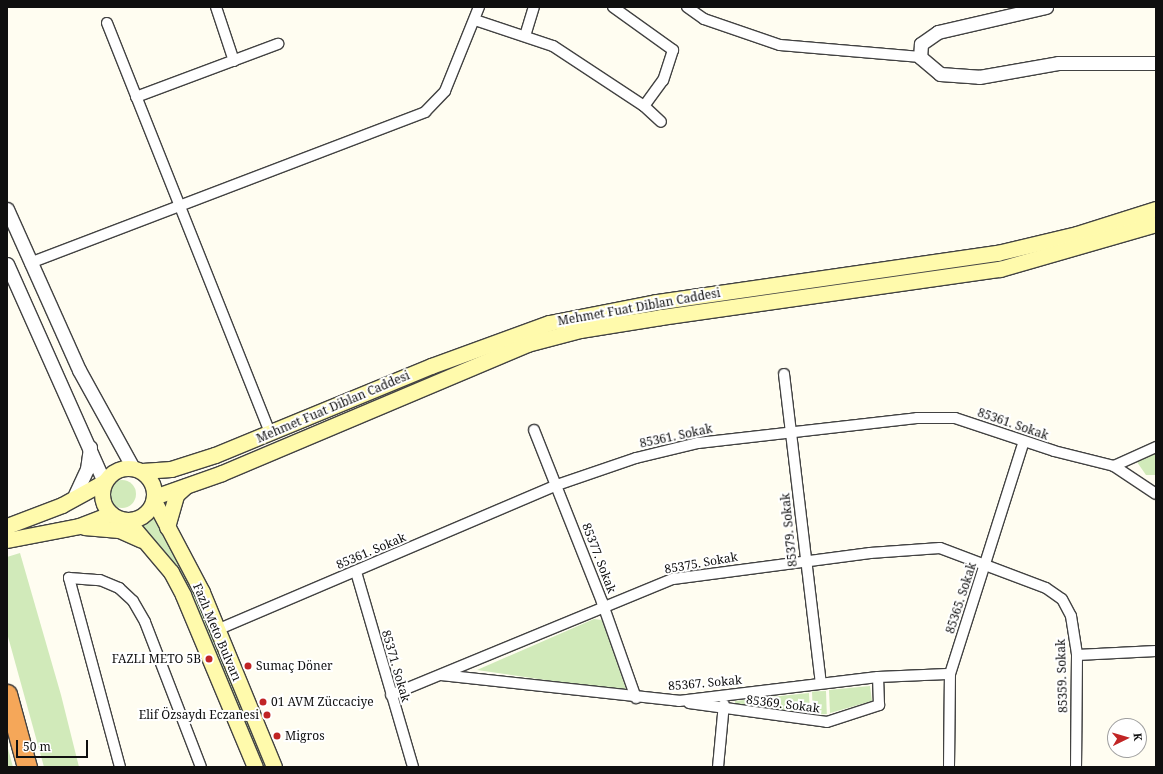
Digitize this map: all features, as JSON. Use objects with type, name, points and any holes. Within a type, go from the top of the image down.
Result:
[{"type":"highway","points":[[7,694],[27,767]]},
{"type":"main road","name":"Mehmet Fuat Diblan Caddesi","points":[[138,470],[171,469],[270,433],[431,366],[549,323],[656,302],[997,253],[1077,234],[1156,209]]},
{"type":"main road","name":"Mehmet Fuat Diblan Caddesi","points":[[154,499],[527,344],[580,330],[1000,269],[1156,224]]},
{"type":"main road","points":[[7,526],[73,500],[104,482],[116,470],[138,470],[153,484],[154,499],[144,515],[127,520],[111,514],[103,500],[104,482]]},
{"type":"main road","points":[[167,527],[176,495],[187,485]]},
{"type":"main road","name":"Fazlı Meto Bulvarı","points":[[154,499],[217,630],[274,767]]},
{"type":"main road","points":[[7,540],[79,526],[111,514]]},
{"type":"main road","name":"Fazlı Meto Bulvarı","points":[[127,520],[171,572],[183,595],[254,767]]},
{"type":"main road","points":[[79,526],[119,530],[146,542]]},
{"type":"street","points":[[216,7],[234,61]]},
{"type":"street","points":[[30,263],[179,203],[425,112],[445,91],[479,7]]},
{"type":"street","points":[[525,36],[534,7]]},
{"type":"street","points":[[613,7],[673,50],[663,80],[644,106]]},
{"type":"street","points":[[687,7],[704,19],[780,45],[920,57],[940,74],[979,77],[1058,63],[1156,63]]},
{"type":"street","points":[[920,57],[921,44],[938,32],[1046,7]]},
{"type":"street","points":[[475,20],[553,46],[644,106],[661,122]]},
{"type":"street","points":[[107,23],[270,433]]},
{"type":"street","points":[[136,97],[278,44]]},
{"type":"street","points":[[7,209],[79,370],[138,470]]},
{"type":"street","points":[[7,264],[90,447],[104,482]]},
{"type":"street","name":"85379. Sokak","points":[[784,374],[821,683]]},
{"type":"street","name":"85361. Sokak","points":[[217,630],[557,485],[636,458],[698,443],[792,432],[955,418],[1024,441],[1114,466],[1153,488]]},
{"type":"street","name":"85377. Sokak","points":[[534,430],[557,485],[636,698]]},
{"type":"street","name":"85365. Sokak","points":[[949,767],[950,674],[1024,441]]},
{"type":"street","points":[[73,500],[87,468],[90,447]]},
{"type":"street","points":[[1114,466],[1156,447]]},
{"type":"street","name":"85375. Sokak","points":[[391,695],[673,579],[806,562],[940,548],[985,566]]},
{"type":"street","name":"85359. Sokak","points":[[985,566],[1046,588],[1062,599],[1071,616],[1077,655],[1076,767]]},
{"type":"street","name":"85371. Sokak","points":[[356,572],[413,767]]},
{"type":"street","points":[[120,767],[69,578],[100,580],[119,588],[133,601],[145,622],[202,767]]},
{"type":"street","points":[[1077,655],[1156,651]]},
{"type":"street","name":"85367. Sokak","points":[[439,674],[636,698],[679,701],[878,677],[950,674]]},
{"type":"street","name":"85369. Sokak","points":[[679,701],[723,710],[827,722],[879,705],[878,677]]},
{"type":"street","points":[[718,767],[724,696]]},
{"type":"green space","points":[[1156,453],[1156,475],[1146,475],[1137,462]]},
{"type":"green space","points":[[122,480],[132,484],[136,494],[132,504],[122,508],[112,504],[108,494],[112,484]]},
{"type":"green space","points":[[155,516],[191,585],[268,767],[261,767],[139,526]]},
{"type":"green space","points":[[20,553],[61,695],[79,767],[44,767],[7,633],[7,557]]},
{"type":"green space","points":[[594,619],[602,620],[627,692],[477,670]]},
{"type":"green space","points":[[870,686],[872,701],[830,713],[829,690]]},
{"type":"green space","points":[[812,691],[826,691],[827,714],[813,714]]},
{"type":"green space","points":[[809,693],[810,715],[735,705],[735,701]]},
{"type":"green space","points":[[7,745],[13,767],[7,767]]},
{"type":"place","name":"FAZLI METO 5B","points":[[209,659]]},
{"type":"place","name":"Sumaç Döner","points":[[248,666]]},
{"type":"place","name":"01 AVM Züccaciye","points":[[263,702]]},
{"type":"place","name":"Elif Özsaydı Eczanesi","points":[[267,715]]},
{"type":"place","name":"Migros","points":[[277,736]]}]
